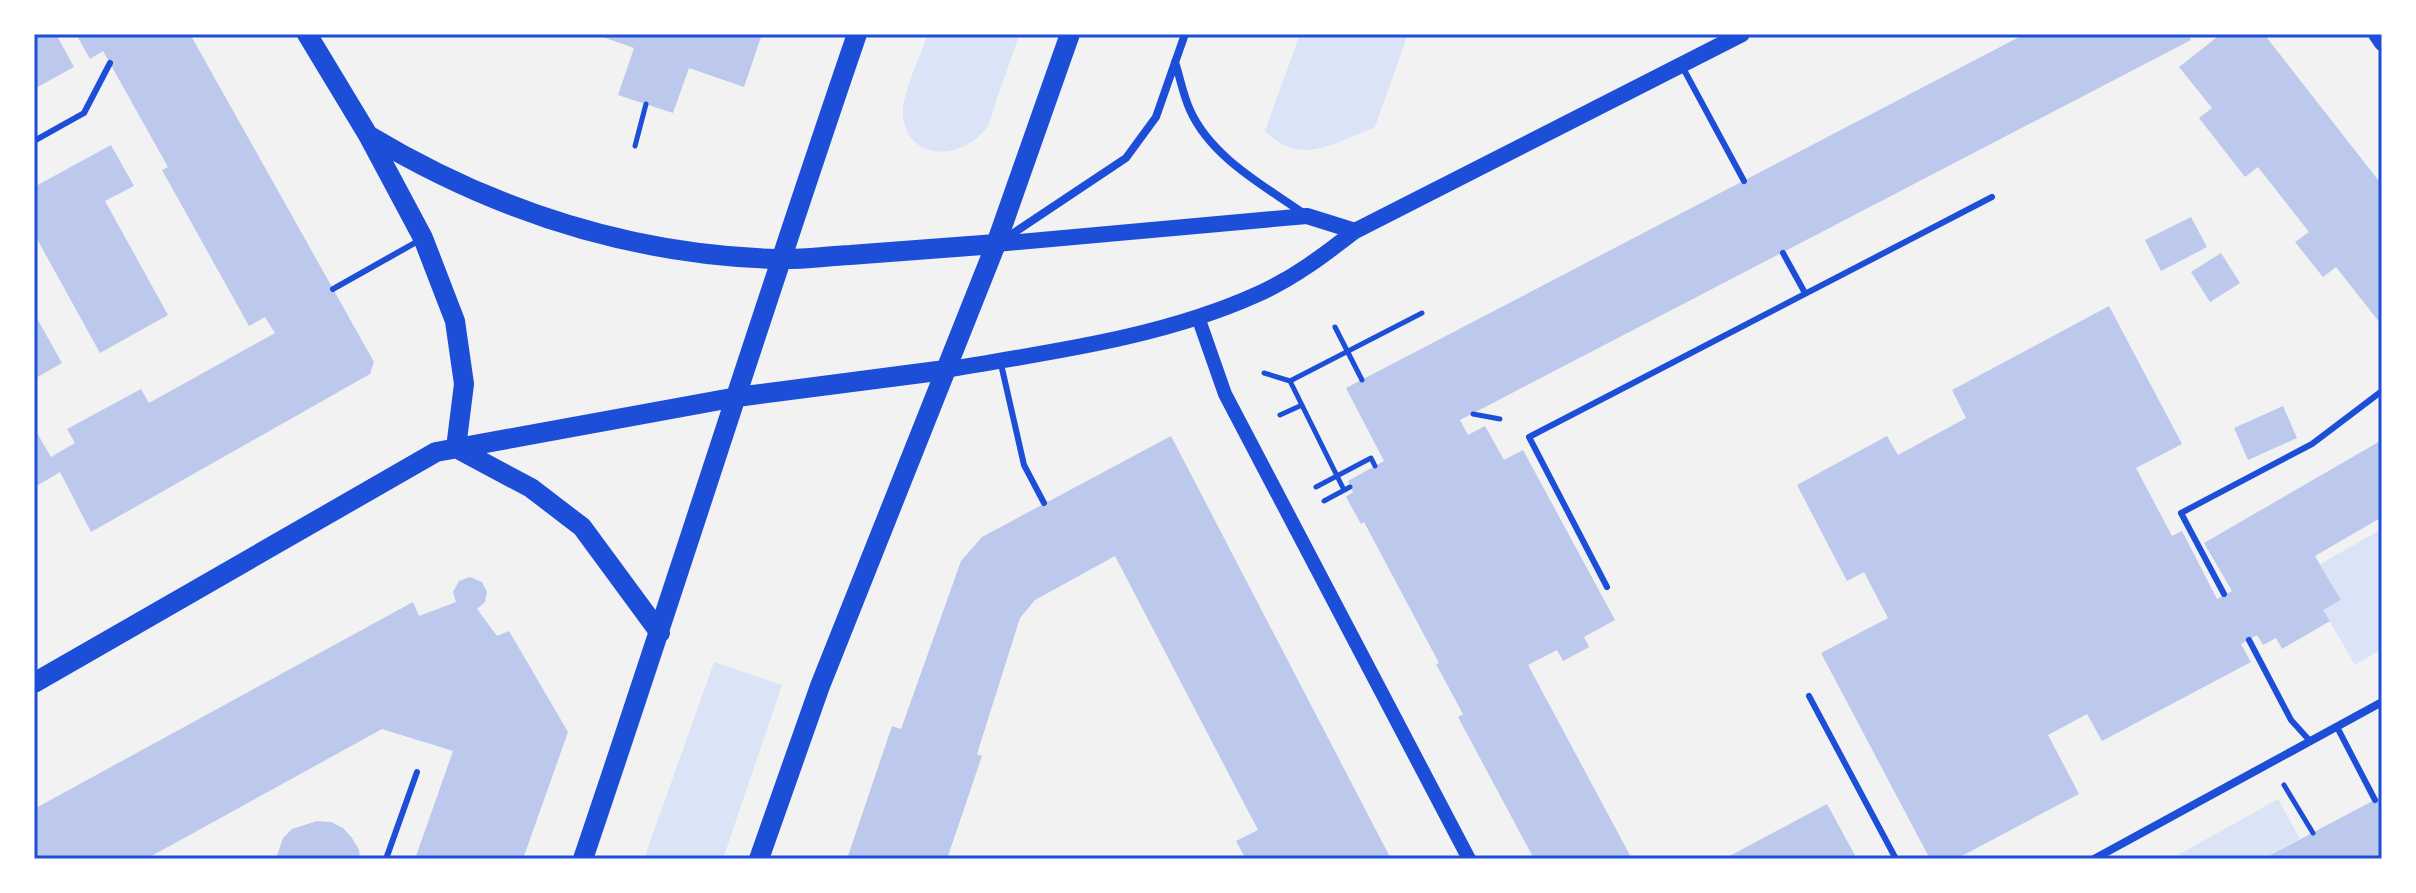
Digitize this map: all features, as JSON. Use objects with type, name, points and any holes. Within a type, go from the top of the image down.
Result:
[{"type":"main road","points":[[307,34],[368,135],[423,238],[455,321],[464,384],[456,448]]},
{"type":"main road","points":[[583,859],[857,34]]},
{"type":"main road","points":[[759,859],[820,686],[996,244],[1070,34]]},
{"type":"main road","points":[[34,683],[436,452],[737,397],[945,370],[1105,340],[1198,317],[1259,294],[1300,272],[1355,231],[1742,34]]},
{"type":"main road","points":[[2376,34],[2382,43]]},
{"type":"main road","points":[[368,135],[409,159],[477,191],[576,228],[686,253],[780,260],[1307,216],[1355,231]]},
{"type":"main road","points":[[456,448],[531,488],[582,527],[660,633]]},
{"type":"street","points":[[996,244],[1126,158],[1156,117],[1185,34]]},
{"type":"street","points":[[1175,62],[1190,111],[1212,144],[1243,171],[1307,216]]},
{"type":"street","points":[[1198,317],[1225,394],[1469,859]]},
{"type":"street","points":[[2094,859],[2382,702]]},
{"type":"lane","points":[[34,141],[84,113],[110,63]]},
{"type":"lane","points":[[1681,64],[1744,181]]},
{"type":"lane","points":[[1607,587],[1529,437],[1992,197]]},
{"type":"lane","points":[[333,289],[423,238]]},
{"type":"lane","points":[[1783,253],[1805,293]]},
{"type":"lane","points":[[1000,360],[1024,465],[1044,503]]},
{"type":"lane","points":[[2224,594],[2181,513],[2312,444],[2382,391]]},
{"type":"lane","points":[[2249,640],[2291,720],[2310,741]]},
{"type":"lane","points":[[1809,696],[1896,859]]},
{"type":"lane","points":[[2337,727],[2375,800]]},
{"type":"lane","points":[[386,859],[417,772]]},
{"type":"path","points":[[635,146],[646,104]]},
{"type":"path","points":[[1264,373],[1290,381],[1422,313]]},
{"type":"path","points":[[1335,327],[1362,380]]},
{"type":"path","points":[[1290,381],[1337,476],[1347,489],[1324,501]]},
{"type":"path","points":[[1280,415],[1302,405]]},
{"type":"path","points":[[1473,414],[1500,419]]},
{"type":"path","points":[[1316,487],[1371,458],[1375,466]]},
{"type":"path","points":[[2284,785],[2313,833]]},
{"type":"shaded area","points":[[928,34],[1020,34],[987,127],[977,138],[951,151],[925,149],[915,142],[907,131],[903,116],[908,86]]},
{"type":"shaded area","points":[[1300,34],[1408,34],[1375,127],[1332,145],[1305,150],[1278,142],[1265,131]]},
{"type":"shaded area","points":[[2382,529],[2382,649],[2355,665],[2323,610],[2341,600],[2320,564]]},
{"type":"shaded area","points":[[714,662],[782,685],[723,859],[644,859]]},
{"type":"shaded area","points":[[2278,799],[2300,839],[2263,859],[2171,859]]},
{"type":"building","points":[[34,34],[56,34],[74,67],[34,89]]},
{"type":"building","points":[[76,34],[190,34],[374,362],[370,374],[91,532],[60,472],[35,487],[34,428],[51,457],[75,443],[67,429],[141,389],[149,403],[275,333],[265,317],[249,326],[162,170],[168,167],[103,51],[90,59]]},
{"type":"building","points":[[594,34],[762,34],[744,87],[689,68],[673,113],[618,95],[634,48]]},
{"type":"building","points":[[2025,34],[2188,34],[2191,40],[1460,420],[1468,435],[1485,426],[1504,460],[1523,450],[1615,620],[1584,637],[1589,647],[1563,661],[1557,650],[1528,665],[1632,859],[1534,859],[1458,717],[1463,714],[1436,664],[1439,663],[1364,522],[1361,524],[1346,497],[1353,492],[1348,481],[1384,461],[1346,388]]},
{"type":"building","points":[[2221,34],[2264,34],[2382,185],[2380,323],[2336,267],[2323,277],[2295,242],[2309,232],[2258,167],[2245,177],[2199,118],[2212,108],[2179,67]]},
{"type":"building","points":[[111,145],[134,186],[105,201],[168,315],[100,353],[37,239],[34,240],[34,187]]},
{"type":"building","points":[[2191,217],[2207,247],[2161,271],[2145,240]]},
{"type":"building","points":[[2221,253],[2240,283],[2210,302],[2191,272]]},
{"type":"building","points":[[2109,306],[2182,444],[2136,468],[2172,536],[2182,531],[2217,599],[2232,591],[2204,543],[2382,440],[2382,517],[2315,556],[2341,600],[2323,610],[2330,621],[2282,649],[2276,638],[2263,645],[2257,635],[2241,644],[2251,662],[2102,741],[2087,714],[2048,735],[2079,794],[1956,859],[1930,859],[1821,653],[1888,618],[1864,572],[1847,581],[1797,485],[1887,436],[1898,455],[1966,418],[1952,390]]},
{"type":"building","points":[[34,313],[62,363],[34,379]]},
{"type":"building","points":[[2283,406],[2297,438],[2248,460],[2234,428]]},
{"type":"building","points":[[1171,436],[1391,859],[1246,859],[1236,841],[1258,830],[1115,556],[1035,600],[1020,618],[977,754],[982,756],[947,859],[847,859],[892,726],[901,729],[961,561],[982,537]]},
{"type":"building","points":[[470,577],[482,582],[487,592],[485,602],[477,609],[497,636],[509,631],[568,732],[523,859],[415,859],[453,751],[382,729],[146,859],[34,859],[34,809],[413,602],[419,616],[456,602],[453,592],[459,581]]},
{"type":"building","points":[[2382,796],[2382,859],[2263,859]]},
{"type":"building","points":[[1827,804],[1857,859],[1724,859]]},
{"type":"building","points":[[317,821],[331,822],[343,828],[359,850],[360,859],[276,859],[283,838],[292,829]]}]
